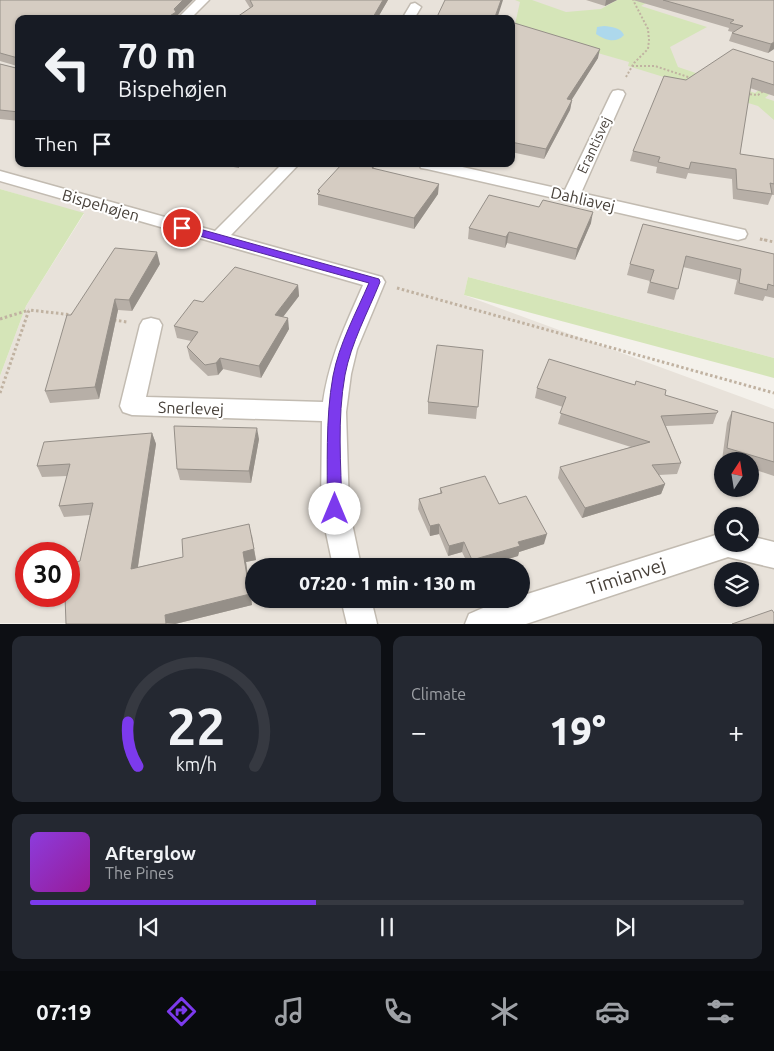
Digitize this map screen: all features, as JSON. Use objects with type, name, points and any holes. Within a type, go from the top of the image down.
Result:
[{"type":"street","points":[[187,15],[203,0]]},
{"type":"street","points":[[410,15],[415,7]]},
{"type":"street","name":"Erantisvej","points":[[571,196],[618,94]]},
{"type":"street","points":[[218,238],[287,167]]},
{"type":"street","name":"Dahliavej","points":[[440,167],[738,234]]},
{"type":"street","name":"Bispehøjen","points":[[0,176],[375,282]]},
{"type":"street","points":[[345,558],[335,509],[334,412],[339,374],[346,349],[375,282]]},
{"type":"street","name":"Snerlevej","points":[[151,325],[132,406],[334,412]]},
{"type":"street","name":"Timianvej","points":[[480,624],[728,544],[763,550],[774,555]]},
{"type":"street","points":[[358,608],[362,624]]},
{"type":"path","points":[[618,94],[632,66],[648,49],[648,29],[633,0]]},
{"type":"path","points":[[632,66],[655,66],[700,81]]},
{"type":"path","points":[[743,93],[758,95],[766,90]]},
{"type":"path","points":[[375,282],[774,393]]},
{"type":"path","points":[[0,393],[29,310]]},
{"type":"path","points":[[0,319],[29,310],[76,316]]},
{"type":"path","points":[[113,320],[151,325]]},
{"type":"shaded area","points":[[0,0],[774,0],[774,358],[468,277],[464,295],[774,409],[774,623],[0,623],[0,376],[26,306],[84,214],[0,189]]},
{"type":"green space","points":[[515,0],[532,0],[566,12],[601,9],[617,0],[651,0],[641,6],[707,27],[670,47],[678,67],[755,93],[774,78],[774,90],[765,98],[774,101],[774,120],[758,106],[628,66],[629,62],[515,29],[520,2]]},
{"type":"green space","points":[[0,189],[84,213],[26,306],[0,376]]},
{"type":"green space","points":[[468,277],[774,358],[774,378],[464,295]]},
{"type":"water","points":[[604,26],[618,29],[624,35],[614,40],[603,38],[596,34],[597,27]]},
{"type":"building","points":[[0,0],[183,0],[174,9],[176,12],[171,15],[15,15],[15,57],[0,53]]},
{"type":"building","points":[[250,0],[383,0],[374,15],[240,15],[253,6]]},
{"type":"building","points":[[445,0],[501,0],[496,15],[438,15]]},
{"type":"building","points":[[663,0],[774,0],[774,42],[771,44],[732,33],[743,26],[730,23],[734,20]]},
{"type":"building","points":[[515,23],[600,49],[567,99],[572,100],[546,149],[515,143]]},
{"type":"building","points":[[733,49],[774,62],[774,85],[752,78],[740,154],[774,159],[774,184],[770,183],[772,194],[737,189],[736,169],[691,162],[689,169],[658,162],[660,157],[633,151],[664,76],[686,80]]},
{"type":"building","points":[[0,64],[15,68],[15,112],[0,110]]},
{"type":"building","points":[[339,167],[373,167],[439,184],[414,218],[317,194],[320,191],[318,190]]},
{"type":"building","points":[[489,195],[539,207],[543,200],[593,212],[577,249],[509,232],[506,237],[469,228]]},
{"type":"building","points":[[643,224],[774,254],[774,286],[768,284],[767,290],[739,283],[741,269],[686,256],[678,289],[650,282],[654,270],[630,264]]},
{"type":"building","points":[[115,248],[157,252],[129,300],[115,299],[95,387],[45,391],[67,315],[71,315]]},
{"type":"building","points":[[235,267],[298,285],[275,315],[288,318],[259,366],[220,358],[216,363],[205,365],[187,347],[198,332],[174,326],[194,300],[203,302]]},
{"type":"building","points":[[437,345],[483,350],[478,407],[428,402]]},
{"type":"building","points":[[549,359],[635,385],[636,381],[666,390],[665,395],[718,411],[717,413],[661,416],[681,463],[652,465],[665,484],[585,508],[560,467],[650,442],[560,413],[566,397],[537,388]]},
{"type":"building","points":[[732,411],[774,423],[774,462],[759,458],[759,452],[740,452],[727,448]]},
{"type":"building","points":[[174,426],[257,428],[249,471],[177,469]]},
{"type":"building","points":[[152,433],[131,569],[183,557],[182,539],[249,524],[254,549],[243,552],[245,595],[165,615],[166,624],[66,624],[65,607],[80,607],[80,561],[93,503],[59,506],[70,464],[37,466],[44,442]]},
{"type":"building","points":[[485,476],[499,504],[526,496],[547,534],[518,542],[520,546],[479,558],[471,558],[464,542],[449,546],[439,524],[430,526],[419,499],[442,493],[440,488]]},
{"type":"building","points":[[772,610],[774,613],[774,624],[732,624]]},
{"type":"route","points":[[182,228],[375,282],[346,349],[339,374],[334,412],[335,509]]}]
